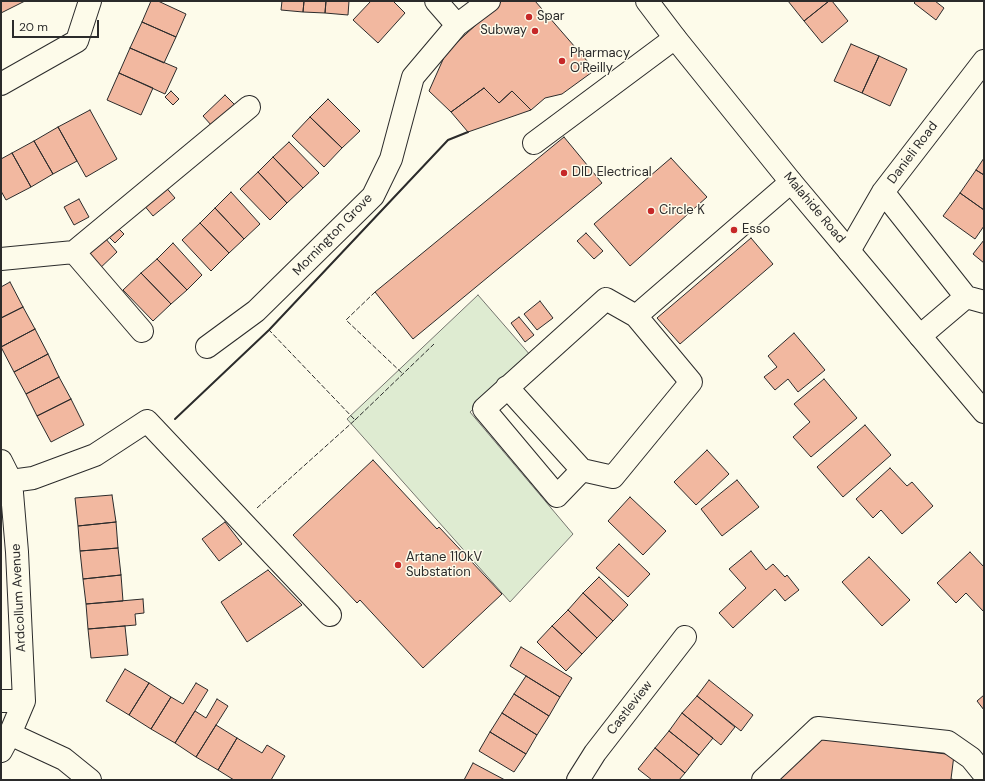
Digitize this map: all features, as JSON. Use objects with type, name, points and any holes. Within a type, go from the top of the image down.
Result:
[{"type":"street","points":[[1,84],[77,41],[90,1]]},
{"type":"street","points":[[436,1],[457,25]]},
{"type":"street","name":"Mornington Grove","points":[[207,347],[256,311],[373,196],[391,159],[413,77],[457,25],[489,1]]},
{"type":"street","name":"Malahide Road","points":[[647,1],[791,182],[984,412]]},
{"type":"street","points":[[534,144],[675,38]]},
{"type":"street","name":"Danieli Road","points":[[850,251],[883,192],[984,61]]},
{"type":"street","points":[[1,259],[74,252],[249,107]]},
{"type":"street","points":[[636,316],[791,182]]},
{"type":"street","points":[[883,192],[975,300],[920,336]]},
{"type":"street","points":[[74,252],[142,332]]},
{"type":"street","points":[[507,387],[582,470],[613,477],[691,382],[636,316],[606,299],[507,387],[484,409],[557,496],[582,470]]},
{"type":"street","points":[[11,481],[33,478],[95,455],[147,421],[330,615]]},
{"type":"street","name":"Ardcollum Avenue","points":[[1,461],[11,481],[17,552],[24,701],[5,743],[64,759],[90,780]]},
{"type":"street","name":"Castleview","points":[[578,780],[595,753],[685,637]]},
{"type":"street","points":[[1,701],[24,701]]},
{"type":"street","points":[[763,780],[818,728],[948,742],[971,758],[984,774]]},
{"type":"green space","points":[[478,295],[531,356],[470,412],[573,534],[510,602],[347,419]]},
{"type":"building","points":[[1,1],[25,1],[1,13]]},
{"type":"building","points":[[151,1],[158,1],[186,14],[176,37],[142,22]]},
{"type":"building","points":[[282,1],[304,1],[303,12],[281,10]]},
{"type":"building","points":[[304,1],[326,1],[325,13],[303,12]]},
{"type":"building","points":[[326,1],[349,1],[348,15],[325,13]]},
{"type":"building","points":[[371,1],[393,1],[405,13],[378,43],[353,20]]},
{"type":"building","points":[[502,1],[535,1],[595,70],[562,94],[545,98],[531,110],[512,91],[499,103],[484,88],[451,112],[429,91],[445,55]]},
{"type":"building","points":[[788,1],[829,1],[804,21]]},
{"type":"building","points":[[829,1],[832,1],[848,21],[822,43],[804,21]]},
{"type":"building","points":[[916,1],[935,1],[944,8],[936,20],[914,3]]},
{"type":"building","points":[[142,22],[176,37],[164,63],[130,48]]},
{"type":"building","points":[[851,44],[879,56],[862,93],[834,81]]},
{"type":"building","points":[[130,48],[177,68],[165,94],[119,73]]},
{"type":"building","points":[[879,56],[907,69],[890,106],[862,93]]},
{"type":"building","points":[[119,73],[153,88],[141,115],[107,100]]},
{"type":"building","points":[[484,88],[499,103],[512,91],[531,110],[468,132],[451,112]]},
{"type":"building","points":[[171,91],[179,99],[173,105],[165,97]]},
{"type":"building","points":[[225,95],[235,105],[212,126],[203,116]]},
{"type":"building","points":[[328,99],[360,131],[342,148],[310,117]]},
{"type":"building","points":[[90,110],[117,159],[86,177],[58,127]]},
{"type":"building","points":[[310,117],[342,148],[324,167],[292,136]]},
{"type":"building","points":[[58,127],[77,161],[53,174],[34,141]]},
{"type":"building","points":[[564,137],[602,183],[413,339],[375,292]]},
{"type":"building","points":[[34,141],[53,174],[31,187],[12,153]]},
{"type":"building","points":[[289,142],[319,173],[303,188],[273,157]]},
{"type":"building","points":[[12,153],[31,187],[6,200],[1,191],[1,159]]},
{"type":"building","points":[[273,157],[303,188],[287,203],[258,172]]},
{"type":"building","name":"Circle K","points":[[671,158],[707,197],[630,266],[594,224]]},
{"type":"building","points":[[984,158],[984,175],[976,170]]},
{"type":"building","points":[[976,170],[984,175],[984,210],[960,193]]},
{"type":"building","points":[[258,172],[287,203],[270,220],[240,189]]},
{"type":"building","points":[[164,185],[175,198],[153,216],[143,204]]},
{"type":"building","points":[[231,192],[260,224],[244,239],[215,208]]},
{"type":"building","points":[[960,193],[984,210],[984,226],[975,239],[943,216]]},
{"type":"building","points":[[79,199],[89,217],[74,225],[64,207]]},
{"type":"building","points":[[215,208],[244,239],[229,253],[200,223]]},
{"type":"building","points":[[200,223],[229,253],[211,271],[182,240]]},
{"type":"building","points":[[117,227],[124,234],[115,243],[108,236]]},
{"type":"building","points":[[586,233],[603,251],[594,259],[577,241]]},
{"type":"building","points":[[105,238],[117,252],[96,272],[83,258]]},
{"type":"building","points":[[751,238],[773,264],[680,344],[657,318]]},
{"type":"building","points":[[984,240],[984,263],[973,254]]},
{"type":"building","points":[[173,243],[202,275],[187,290],[157,259]]},
{"type":"building","points":[[157,259],[187,290],[171,304],[141,273]]},
{"type":"building","points":[[141,273],[171,304],[153,321],[123,290]]},
{"type":"building","points":[[10,282],[23,307],[1,318],[1,287]]},
{"type":"building","points":[[540,301],[553,318],[537,330],[524,314]]},
{"type":"building","points":[[23,307],[35,329],[1,347],[1,318]]},
{"type":"building","points":[[519,317],[534,335],[525,342],[511,323]]},
{"type":"building","points":[[35,329],[48,354],[14,372],[1,347]]},
{"type":"building","points":[[794,333],[825,370],[798,392],[788,379],[775,390],[764,377],[777,367],[768,356]]},
{"type":"building","points":[[48,354],[59,377],[26,394],[14,372]]},
{"type":"building","points":[[59,377],[71,399],[37,416],[26,394]]},
{"type":"building","points":[[824,379],[857,418],[811,457],[793,437],[810,422],[794,404]]},
{"type":"building","points":[[71,399],[84,425],[51,442],[37,416]]},
{"type":"building","points":[[865,425],[891,455],[843,497],[817,467]]},
{"type":"building","points":[[707,450],[729,474],[696,505],[674,482]]},
{"type":"building","name":"Artane 110kV Substation","points":[[373,460],[437,529],[439,527],[502,594],[423,668],[360,600],[357,603],[293,535]]},
{"type":"building","points":[[890,468],[907,486],[912,482],[933,506],[902,534],[881,510],[873,518],[856,499]]},
{"type":"building","points":[[737,480],[759,507],[722,536],[701,509]]},
{"type":"building","points":[[112,495],[116,522],[78,526],[75,498]]},
{"type":"building","points":[[630,497],[666,531],[643,555],[608,521]]},
{"type":"building","points":[[116,522],[118,548],[80,551],[78,526]]},
{"type":"building","points":[[225,522],[242,544],[219,561],[202,539]]},
{"type":"building","points":[[619,544],[650,574],[628,597],[596,568]]},
{"type":"building","points":[[118,548],[121,575],[83,579],[80,551]]},
{"type":"building","points":[[751,551],[766,570],[773,564],[785,577],[787,575],[799,590],[785,601],[775,589],[733,628],[719,613],[746,588],[729,569]]},
{"type":"building","points":[[970,552],[984,567],[984,612],[966,593],[956,603],[937,583]]},
{"type":"building","points":[[869,557],[910,600],[882,626],[842,582]]},
{"type":"building","points":[[268,570],[302,605],[247,642],[221,602]]},
{"type":"building","points":[[121,575],[123,601],[86,604],[83,579]]},
{"type":"building","points":[[599,577],[628,605],[613,621],[583,593]]},
{"type":"building","points":[[583,593],[613,621],[597,638],[568,610]]},
{"type":"building","points":[[143,599],[144,613],[135,614],[136,625],[88,629],[86,604]]},
{"type":"building","points":[[568,610],[597,638],[582,654],[552,626]]},
{"type":"building","points":[[125,626],[128,655],[91,658],[88,629]]},
{"type":"building","points":[[552,626],[582,654],[566,671],[537,642]]},
{"type":"building","points":[[521,647],[572,678],[560,697],[510,666]]},
{"type":"building","points":[[125,669],[149,683],[129,715],[106,701]]},
{"type":"building","points":[[526,676],[560,697],[549,716],[514,694]]},
{"type":"building","points":[[709,680],[753,715],[741,731],[697,696]]},
{"type":"building","points":[[149,683],[171,697],[151,729],[129,715]]},
{"type":"building","points":[[196,683],[208,690],[175,743],[151,729],[171,697],[183,704]]},
{"type":"building","points":[[514,694],[549,716],[537,735],[502,713]]},
{"type":"building","points":[[984,695],[984,710],[977,701]]},
{"type":"building","points":[[697,696],[735,727],[721,745],[682,713]]},
{"type":"building","points":[[217,699],[228,706],[196,757],[175,743],[195,711],[206,718]]},
{"type":"building","points":[[502,713],[537,735],[526,754],[490,732]]},
{"type":"building","points":[[682,713],[713,738],[699,755],[669,731]]},
{"type":"building","points":[[216,725],[237,738],[218,770],[196,757]]},
{"type":"building","points":[[669,731],[699,755],[685,773],[655,748]]},
{"type":"building","points":[[490,732],[526,754],[514,772],[479,751]]},
{"type":"building","points":[[237,738],[262,753],[267,745],[285,756],[271,780],[234,780],[218,770]]},
{"type":"building","points":[[817,738],[954,755],[951,779],[956,780],[778,780]]},
{"type":"building","points":[[655,748],[685,773],[679,780],[652,780],[638,769]]},
{"type":"building","points":[[473,763],[505,780],[464,780]]},
{"type":"fence","points":[[375,292],[346,320],[403,374]]},
{"type":"fence","points":[[257,508],[355,420],[269,330]]},
{"type":"fence","points":[[355,420],[434,344]]},
{"type":"wall","points":[[175,419],[269,330],[448,140],[468,132]]},
{"type":"place","name":"Spar","points":[[529,17]]},
{"type":"place","name":"Subway","points":[[535,31]]},
{"type":"place","name":"Pharmacy O'Reilly","points":[[562,61]]},
{"type":"place","name":"DID Electrical","points":[[564,173]]},
{"type":"place","name":"Circle K","points":[[651,211]]},
{"type":"place","name":"Esso","points":[[734,230]]},
{"type":"place","name":"Artane 110kV Substation","points":[[398,565]]}]
